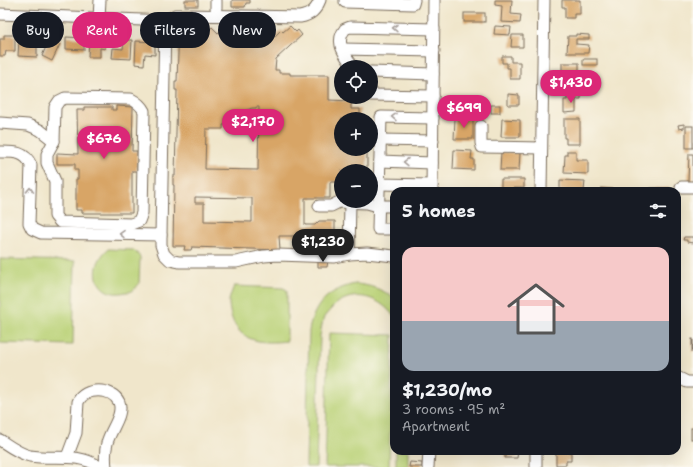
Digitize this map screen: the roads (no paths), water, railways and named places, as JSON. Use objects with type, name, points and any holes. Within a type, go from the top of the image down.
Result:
[{"type":"street","points":[[99,12],[100,0]]},
{"type":"street","points":[[210,15],[300,17],[309,15],[316,8],[320,0]]},
{"type":"street","points":[[345,0],[345,2],[414,4],[414,0]]},
{"type":"street","points":[[432,187],[434,0]]},
{"type":"street","points":[[541,187],[544,0]]},
{"type":"street","points":[[0,14],[72,17]]},
{"type":"street","points":[[349,60],[340,44],[340,39],[345,29],[350,27],[434,29]]},
{"type":"street","points":[[164,48],[161,244],[164,254],[170,260],[179,262],[222,263],[236,262],[264,256],[334,257],[367,253],[390,256]]},
{"type":"street","points":[[343,49],[434,51]]},
{"type":"street","points":[[378,72],[433,74]]},
{"type":"street","points":[[378,94],[433,96]]},
{"type":"street","points":[[65,98],[131,99],[142,106],[144,111],[142,213],[139,221],[131,224],[60,222],[55,216],[55,181],[47,163],[47,154],[54,141],[55,107],[59,101],[65,98]]},
{"type":"street","points":[[390,206],[378,206],[381,117],[433,118]]},
{"type":"street","points":[[0,123],[28,124],[40,130],[54,141]]},
{"type":"street","points":[[481,126],[482,147],[541,148]]},
{"type":"street","points":[[380,140],[433,140]]},
{"type":"street","points":[[0,152],[22,154],[30,161],[30,223],[32,229],[41,232],[161,235]]},
{"type":"street","points":[[380,161],[432,163]]},
{"type":"street","points":[[379,184],[419,187]]},
{"type":"street","points":[[681,187],[693,187]]},
{"type":"street","points":[[319,206],[334,205]]},
{"type":"street","points":[[349,254],[350,208]]},
{"type":"street","points":[[378,208],[378,229],[390,229]]},
{"type":"street","points":[[681,379],[687,382],[693,382]]},
{"type":"street","points":[[67,457],[76,433],[78,402],[80,398],[83,394],[91,392],[108,392],[117,399],[120,409],[119,415],[107,443],[105,457],[106,467]]},
{"type":"street","points":[[0,440],[28,455],[39,457],[67,457],[87,460],[100,467]]},
{"type":"street","points":[[428,467],[429,455]]},
{"type":"street","points":[[536,455],[536,467]]}]
